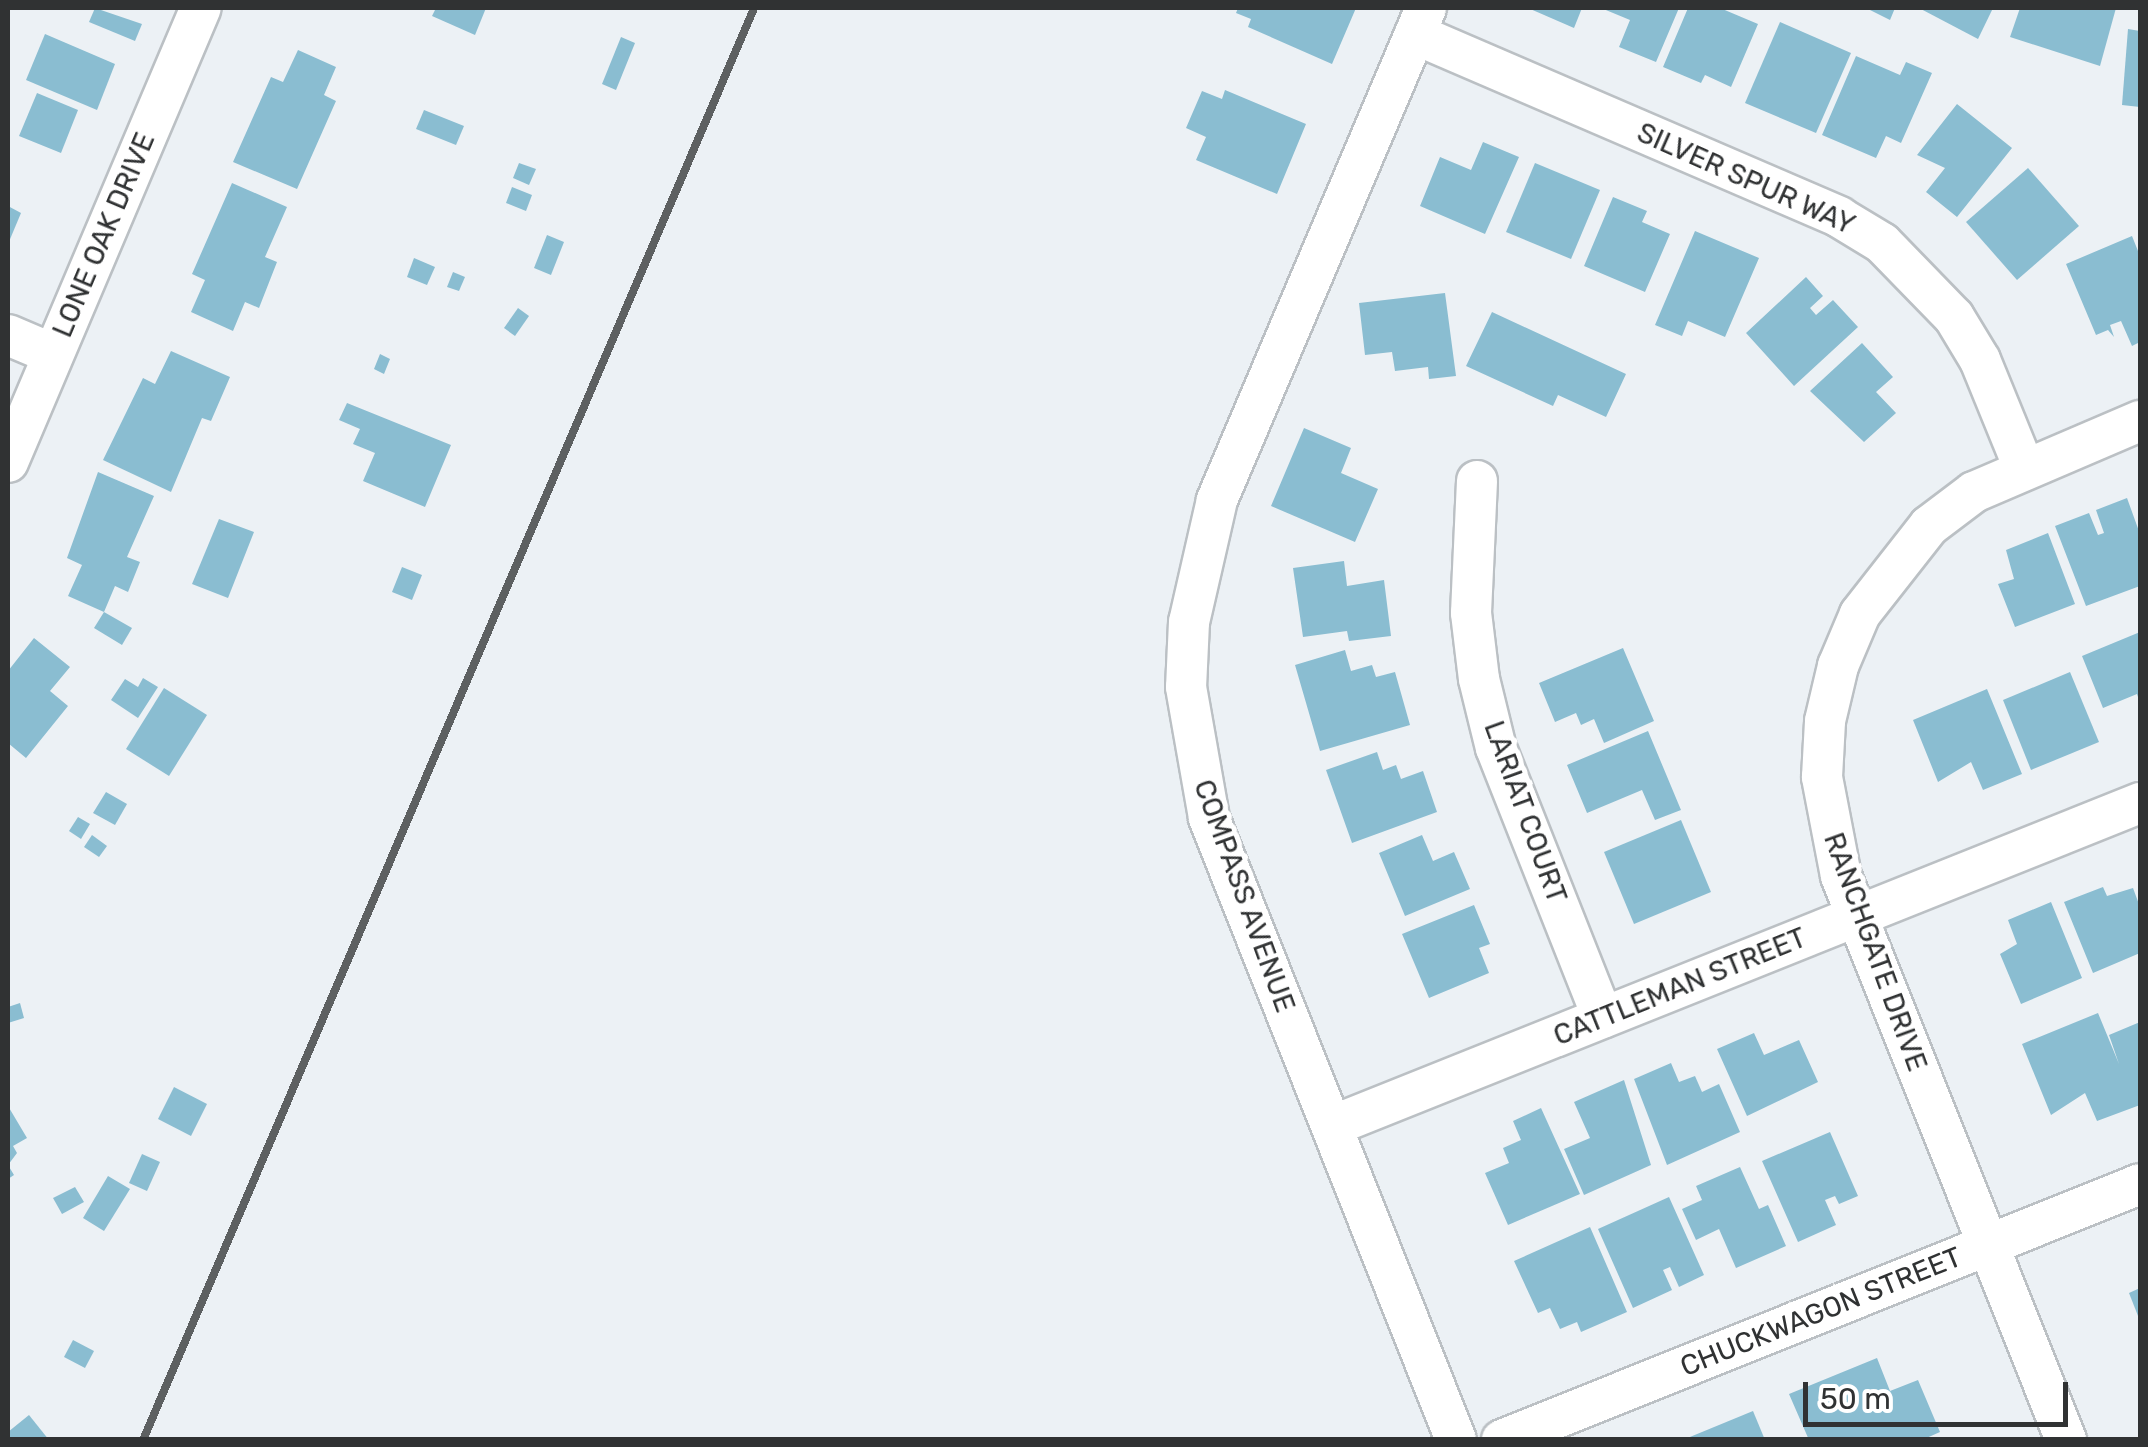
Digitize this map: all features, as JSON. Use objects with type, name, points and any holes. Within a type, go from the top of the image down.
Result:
[{"type":"street","name":"LONE OAK DRIVE","points":[[8,462],[201,8]]},
{"type":"street","name":"SILVER SPUR WAY","points":[[1420,21],[1840,216],[1882,243],[1954,316],[1980,360],[2024,468]]},
{"type":"street","name":"COMPASS AVENUE","points":[[1420,21],[1217,500],[1188,622],[1192,736],[1210,818],[1456,1440]]},
{"type":"street","points":[[8,334],[53,354]]},
{"type":"street","name":"RANCHGATE DRIVE","points":[[2066,1440],[1856,916],[1828,833],[1822,777],[1838,666],[1860,614],[1904,554],[1974,492],[2140,421]]},
{"type":"street","name":"LARIAT COURT","points":[[1477,481],[1470,595],[1479,679],[1496,748],[1603,1018]]},
{"type":"street","name":"CATTLEMAN STREET","points":[[1332,1126],[2140,803]]},
{"type":"street","name":"CHUCKWAGON STREET","points":[[1502,1440],[2140,1184]]},
{"type":"building","points":[[95,8],[142,24],[135,41],[89,22]]},
{"type":"building","points":[[436,8],[486,8],[475,35],[432,16]]},
{"type":"building","points":[[1238,8],[1356,8],[1332,64],[1248,27],[1251,19],[1236,13]]},
{"type":"building","points":[[1528,8],[1582,8],[1574,28]]},
{"type":"building","points":[[1601,8],[1679,8],[1656,62],[1619,47],[1630,20]]},
{"type":"building","points":[[1688,8],[1720,8],[1758,24],[1731,87],[1705,75],[1701,83],[1663,67]]},
{"type":"building","points":[[1866,8],[1895,8],[1890,20]]},
{"type":"building","points":[[1919,8],[1993,8],[1978,39]]},
{"type":"building","points":[[2020,8],[2116,8],[2100,66],[2010,37]]},
{"type":"building","points":[[1780,22],[1851,53],[1816,133],[1745,103]]},
{"type":"building","points":[[2128,29],[2140,31],[2140,107],[2122,105]]},
{"type":"building","points":[[45,34],[115,64],[97,110],[26,80]]},
{"type":"building","points":[[621,37],[635,43],[616,90],[602,84]]},
{"type":"building","points":[[298,50],[336,67],[324,95],[336,101],[297,189],[233,162],[271,77],[283,82]]},
{"type":"building","points":[[1856,56],[1900,75],[1906,62],[1932,73],[1901,143],[1886,136],[1876,158],[1822,135]]},
{"type":"building","points":[[1225,90],[1306,124],[1277,194],[1196,160],[1206,137],[1186,128],[1202,91],[1222,99]]},
{"type":"building","points":[[37,93],[78,110],[61,153],[19,136]]},
{"type":"building","points":[[1957,104],[2012,148],[1957,217],[1926,192],[1945,168],[1917,155]]},
{"type":"building","points":[[424,110],[464,126],[456,145],[416,129]]},
{"type":"building","points":[[1483,142],[1519,157],[1485,234],[1420,206],[1440,157],[1471,170]]},
{"type":"building","points":[[519,163],[536,169],[529,185],[513,178]]},
{"type":"building","points":[[1535,163],[1600,190],[1571,259],[1506,232]]},
{"type":"building","points":[[2028,168],[2079,226],[2017,280],[1966,222]]},
{"type":"building","points":[[232,183],[287,207],[265,257],[277,262],[259,308],[245,302],[233,331],[191,312],[205,280],[192,274]]},
{"type":"building","points":[[512,187],[532,195],[526,211],[506,203]]},
{"type":"building","points":[[1613,197],[1647,211],[1642,222],[1670,234],[1645,292],[1584,266]]},
{"type":"building","points":[[8,206],[21,213],[8,244]]},
{"type":"building","points":[[1695,231],[1759,258],[1725,337],[1688,321],[1682,336],[1655,325]]},
{"type":"building","points":[[547,235],[564,242],[551,275],[534,268]]},
{"type":"building","points":[[2132,236],[2140,256],[2140,342],[2132,346],[2121,321],[2110,325],[2114,337],[2108,330],[2096,335],[2066,264]]},
{"type":"building","points":[[414,258],[435,267],[427,285],[407,277]]},
{"type":"building","points":[[453,272],[465,277],[459,291],[447,287]]},
{"type":"building","points":[[1806,277],[1823,296],[1810,308],[1816,315],[1833,300],[1858,327],[1794,386],[1746,333]]},
{"type":"building","points":[[1445,293],[1456,376],[1429,379],[1428,367],[1395,371],[1392,352],[1365,355],[1359,303]]},
{"type":"building","points":[[518,308],[529,316],[515,336],[504,328]]},
{"type":"building","points":[[1492,312],[1626,374],[1606,417],[1558,395],[1553,406],[1466,366]]},
{"type":"building","points":[[1862,343],[1893,377],[1876,392],[1896,413],[1864,442],[1810,391]]},
{"type":"building","points":[[171,351],[230,377],[211,421],[202,418],[171,492],[103,460],[143,378],[155,384]]},
{"type":"building","points":[[380,354],[390,359],[384,374],[374,369]]},
{"type":"building","points":[[347,403],[451,445],[425,507],[363,481],[375,453],[353,444],[360,429],[339,420]]},
{"type":"building","points":[[1304,428],[1351,448],[1341,473],[1378,489],[1355,542],[1271,506]]},
{"type":"building","points":[[98,472],[154,496],[127,557],[140,562],[128,592],[115,586],[104,612],[68,596],[82,565],[67,558]]},
{"type":"building","points":[[2127,498],[2140,534],[2140,586],[2086,606],[2055,526],[2089,513],[2098,535],[2104,533],[2096,510]]},
{"type":"building","points":[[219,519],[254,532],[228,598],[192,584]]},
{"type":"building","points":[[2048,533],[2075,604],[2015,627],[1998,584],[2014,579],[2006,550]]},
{"type":"building","points":[[1344,561],[1347,586],[1384,580],[1391,636],[1349,641],[1347,631],[1303,637],[1293,568]]},
{"type":"building","points":[[402,567],[422,575],[412,600],[392,592]]},
{"type":"building","points":[[104,612],[132,628],[122,645],[94,628]]},
{"type":"building","points":[[2140,632],[2140,703],[2137,694],[2103,708],[2082,656]]},
{"type":"building","points":[[34,638],[70,667],[50,691],[68,706],[26,758],[8,743],[8,671]]},
{"type":"building","points":[[1623,648],[1654,721],[1604,743],[1594,719],[1581,725],[1576,713],[1555,722],[1539,683]]},
{"type":"building","points":[[1345,650],[1351,671],[1372,665],[1376,677],[1395,672],[1410,725],[1320,751],[1295,665]]},
{"type":"building","points":[[2070,672],[2099,742],[2031,770],[2003,700]]},
{"type":"building","points":[[143,678],[158,687],[138,718],[111,700],[125,679],[138,687]]},
{"type":"building","points":[[164,688],[207,715],[169,776],[126,749]]},
{"type":"building","points":[[1987,689],[2022,774],[1983,790],[1971,762],[1938,782],[1913,720]]},
{"type":"building","points":[[1648,731],[1681,810],[1655,820],[1642,790],[1587,813],[1567,765]]},
{"type":"building","points":[[1377,752],[1383,770],[1396,765],[1401,779],[1423,771],[1437,812],[1352,843],[1326,770]]},
{"type":"building","points":[[106,792],[127,804],[115,825],[93,813]]},
{"type":"building","points":[[78,817],[90,824],[81,839],[69,831]]},
{"type":"building","points":[[1681,820],[1711,892],[1634,924],[1604,852]]},
{"type":"building","points":[[92,835],[107,846],[99,857],[84,847]]},
{"type":"building","points":[[1422,835],[1433,861],[1454,852],[1470,889],[1405,916],[1379,853]]},
{"type":"building","points":[[2103,887],[2107,896],[2133,888],[2140,907],[2140,953],[2093,973],[2064,902]]},
{"type":"building","points":[[2051,902],[2082,978],[2021,1004],[2000,954],[2017,944],[2008,920]]},
{"type":"building","points":[[1474,905],[1490,944],[1479,948],[1489,973],[1429,998],[1402,934]]},
{"type":"building","points":[[20,1003],[24,1018],[8,1023],[8,1007]]},
{"type":"building","points":[[2098,1013],[2119,1064],[2109,1035],[2140,1022],[2140,1105],[2097,1121],[2085,1093],[2051,1115],[2022,1044]]},
{"type":"building","points":[[1754,1033],[1764,1055],[1799,1040],[1818,1082],[1747,1116],[1717,1049]]},
{"type":"building","points":[[1671,1063],[1679,1082],[1695,1076],[1702,1092],[1719,1084],[1740,1132],[1667,1165],[1634,1079]]},
{"type":"building","points":[[1624,1080],[1651,1165],[1584,1195],[1564,1149],[1590,1138],[1574,1102]]},
{"type":"building","points":[[174,1087],[207,1104],[191,1136],[158,1119]]},
{"type":"building","points":[[8,1106],[27,1138],[13,1146],[17,1153],[8,1165]]},
{"type":"building","points":[[1541,1108],[1580,1194],[1508,1225],[1485,1173],[1509,1163],[1503,1148],[1521,1140],[1513,1121]]},
{"type":"building","points":[[1830,1132],[1858,1196],[1839,1204],[1835,1196],[1825,1200],[1836,1225],[1798,1242],[1762,1161]]},
{"type":"building","points":[[142,1154],[160,1162],[147,1191],[129,1183]]},
{"type":"building","points":[[1740,1167],[1759,1209],[1768,1205],[1786,1246],[1736,1268],[1719,1229],[1696,1240],[1682,1209],[1702,1200],[1696,1186]]},
{"type":"building","points":[[108,1176],[130,1189],[104,1231],[83,1218]]},
{"type":"building","points":[[75,1187],[84,1202],[62,1214],[53,1198]]},
{"type":"building","points":[[1669,1197],[1704,1275],[1679,1287],[1670,1267],[1663,1270],[1672,1290],[1633,1308],[1598,1229]]},
{"type":"building","points":[[1590,1227],[1627,1312],[1581,1332],[1577,1322],[1560,1329],[1550,1308],[1538,1313],[1514,1261]]},
{"type":"building","points":[[2140,1288],[2140,1321],[2129,1293]]},
{"type":"building","points":[[73,1340],[94,1351],[85,1368],[64,1357]]},
{"type":"building","points":[[1877,1358],[1890,1391],[1918,1380],[1940,1432],[1922,1440],[1809,1440],[1789,1394]]},
{"type":"building","points":[[1753,1411],[1765,1440],[1685,1440],[1685,1439]]},
{"type":"building","points":[[29,1415],[49,1440],[8,1440],[8,1432]]},
{"type":"railway","points":[[143,1440],[754,8]]}]
